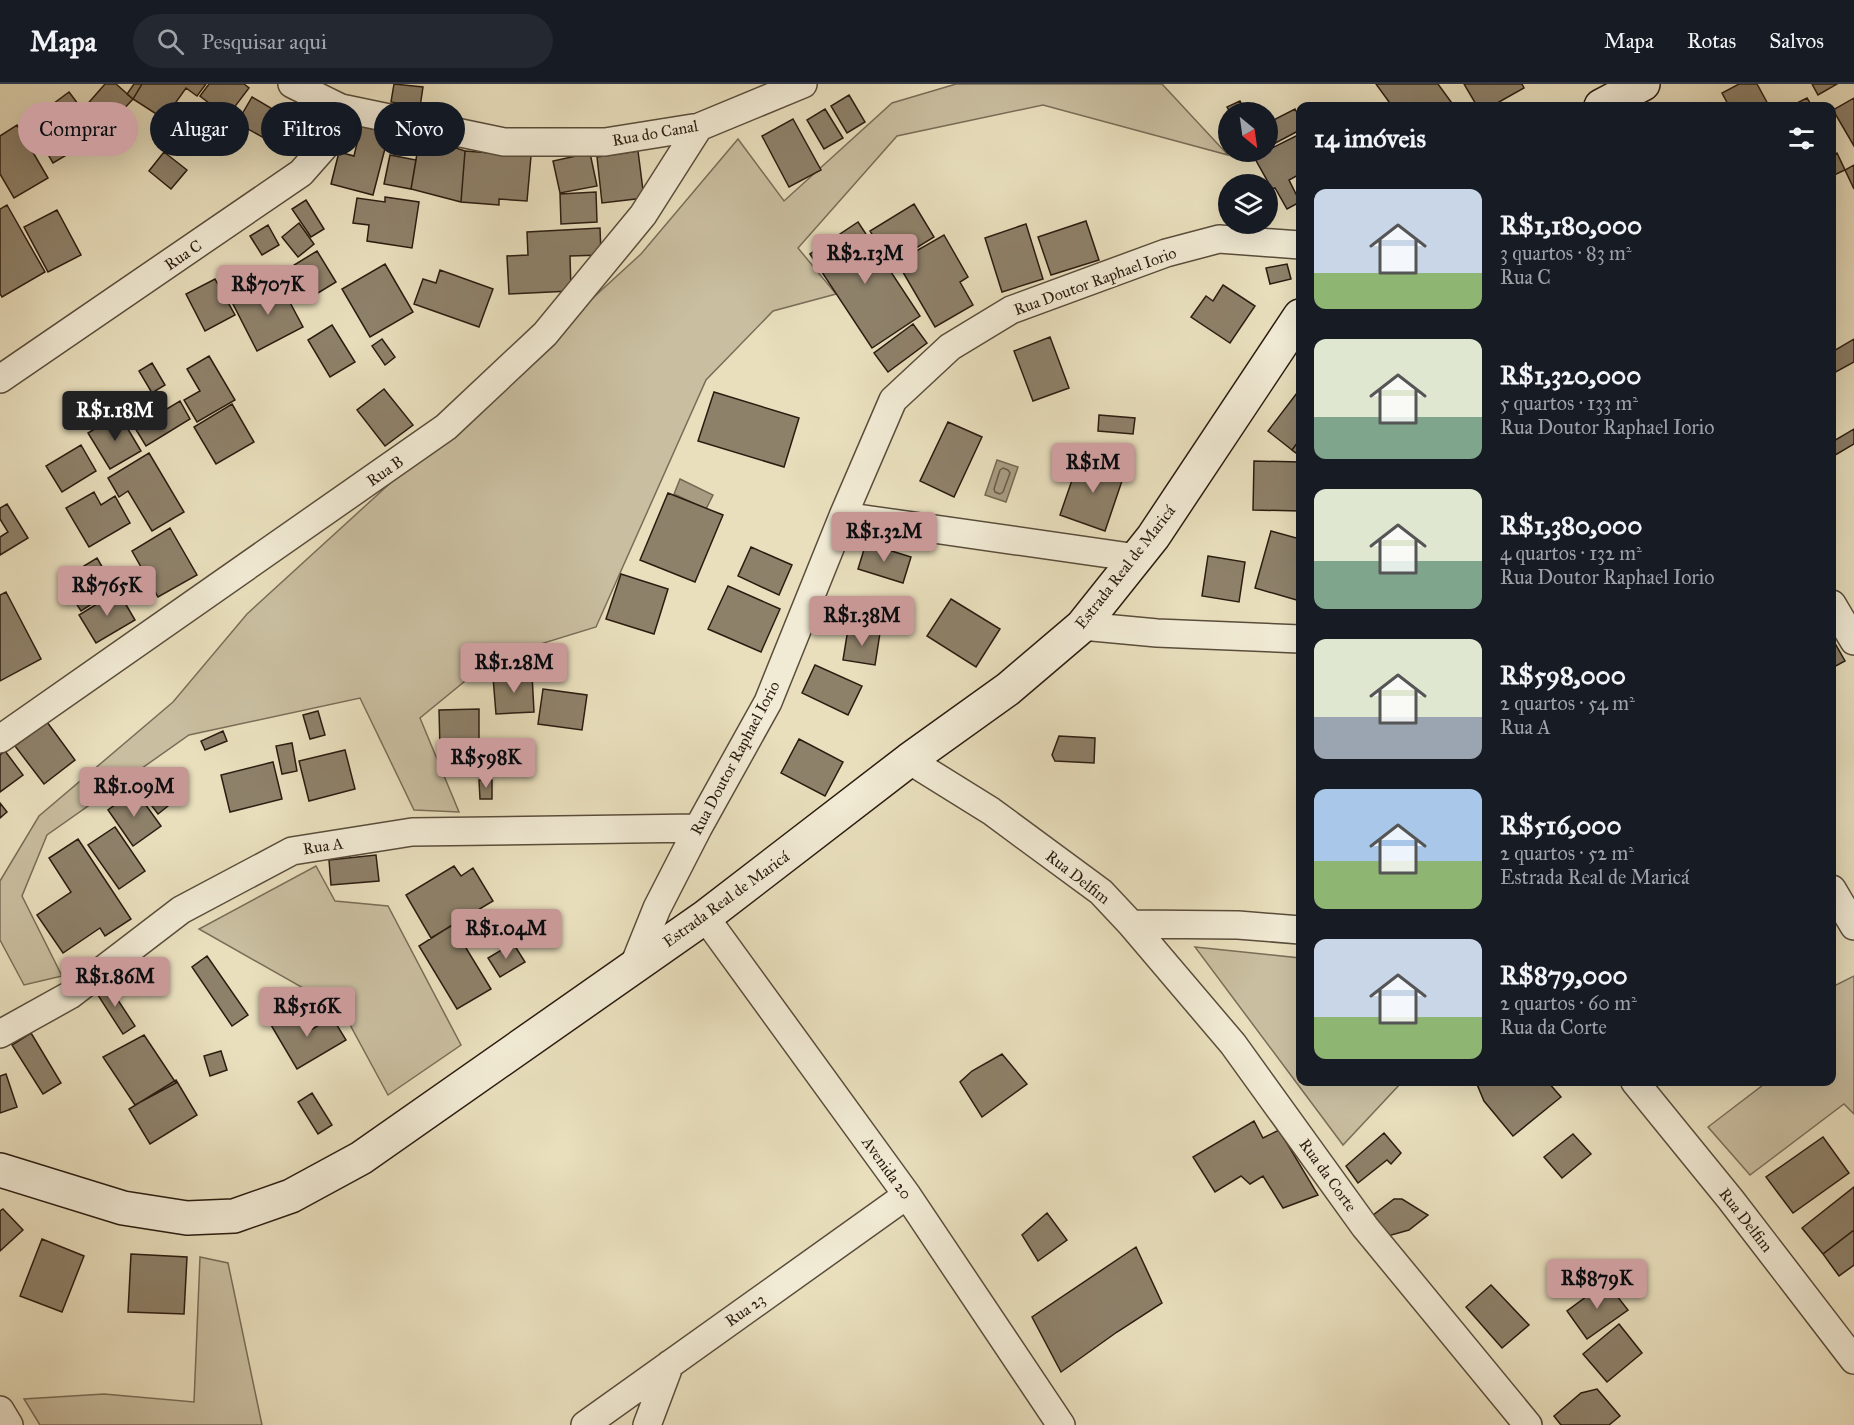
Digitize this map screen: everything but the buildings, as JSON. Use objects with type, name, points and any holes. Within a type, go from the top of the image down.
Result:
[{"type":"main road","points":[[1609,102],[1643,84]]},
{"type":"main road","name":"Estrada Real de Maricá","points":[[0,1170],[123,1208],[187,1218],[234,1216],[291,1196],[361,1158],[705,917],[909,760],[1008,689],[1082,626],[1153,537],[1289,348],[1296,328]]},
{"type":"street","name":"Rua do Canal","points":[[292,84],[329,102]]},
{"type":"street","name":"Rua do Canal","points":[[362,112],[504,142],[605,142],[699,127],[803,84]]},
{"type":"street","name":"Rua B","points":[[0,739],[446,427],[545,334],[643,215],[699,127]]},
{"type":"street","name":"Rua C","points":[[0,379],[301,173],[316,156]]},
{"type":"street","name":"Rua Doutor Raphael Iorio","points":[[634,965],[657,908],[698,828],[768,702],[843,516],[893,400],[950,347],[1011,310],[1166,254],[1219,239],[1296,245]]},
{"type":"street","points":[[843,516],[1137,558]]},
{"type":"street","points":[[1836,611],[1854,641]]},
{"type":"street","points":[[1082,626],[1157,633],[1296,639]]},
{"type":"street","name":"Rua Delfim","points":[[909,760],[991,811],[1101,892],[1131,924]]},
{"type":"street","name":"Rua A","points":[[0,1034],[70,995],[180,910],[292,851],[412,832],[698,828]]},
{"type":"street","points":[[1836,896],[1854,926]]},
{"type":"street","name":"Avenida 20","points":[[705,917],[907,1195],[1056,1422]]},
{"type":"street","points":[[1131,924],[1238,925],[1296,930]]},
{"type":"street","name":"Rua da Corte","points":[[1131,924],[1233,1044],[1365,1227],[1527,1425]]},
{"type":"street","name":"Rua Delfim","points":[[1638,1086],[1731,1200],[1854,1360]]},
{"type":"street","name":"Rua 23","points":[[585,1425],[907,1195]]},
{"type":"street","points":[[647,1425],[670,1364]]},
{"type":"street","points":[[0,1410],[9,1425]]},
{"type":"shaded area","points":[[956,84],[1162,84],[1218,144],[1218,152],[1043,105],[897,136],[798,248],[836,294],[773,311],[706,380],[596,627],[492,659],[420,718],[459,812],[414,810],[360,698],[189,735],[47,835],[22,896],[62,976],[24,985],[0,940],[0,881],[39,816],[173,702],[247,614],[641,254],[738,139],[784,201],[892,103]]},
{"type":"shaded area","points":[[316,866],[335,901],[388,906],[461,1045],[388,1095],[342,1010],[199,929]]},
{"type":"shaded area","points":[[1195,947],[1296,958],[1296,1082]]},
{"type":"shaded area","points":[[1854,976],[1854,1114],[1844,1104],[1750,1175],[1708,1127],[1762,1086],[1836,1086],[1836,985]]},
{"type":"shaded area","points":[[1299,1086],[1398,1086],[1343,1145]]},
{"type":"shaded area","points":[[200,1257],[228,1263],[262,1425],[40,1425],[24,1399],[104,1394],[194,1402]]},
{"type":"water","points":[[997,460],[1018,467],[1006,502],[985,495]]},
{"type":"water","points":[[680,479],[713,495],[706,509],[674,494]]}]
